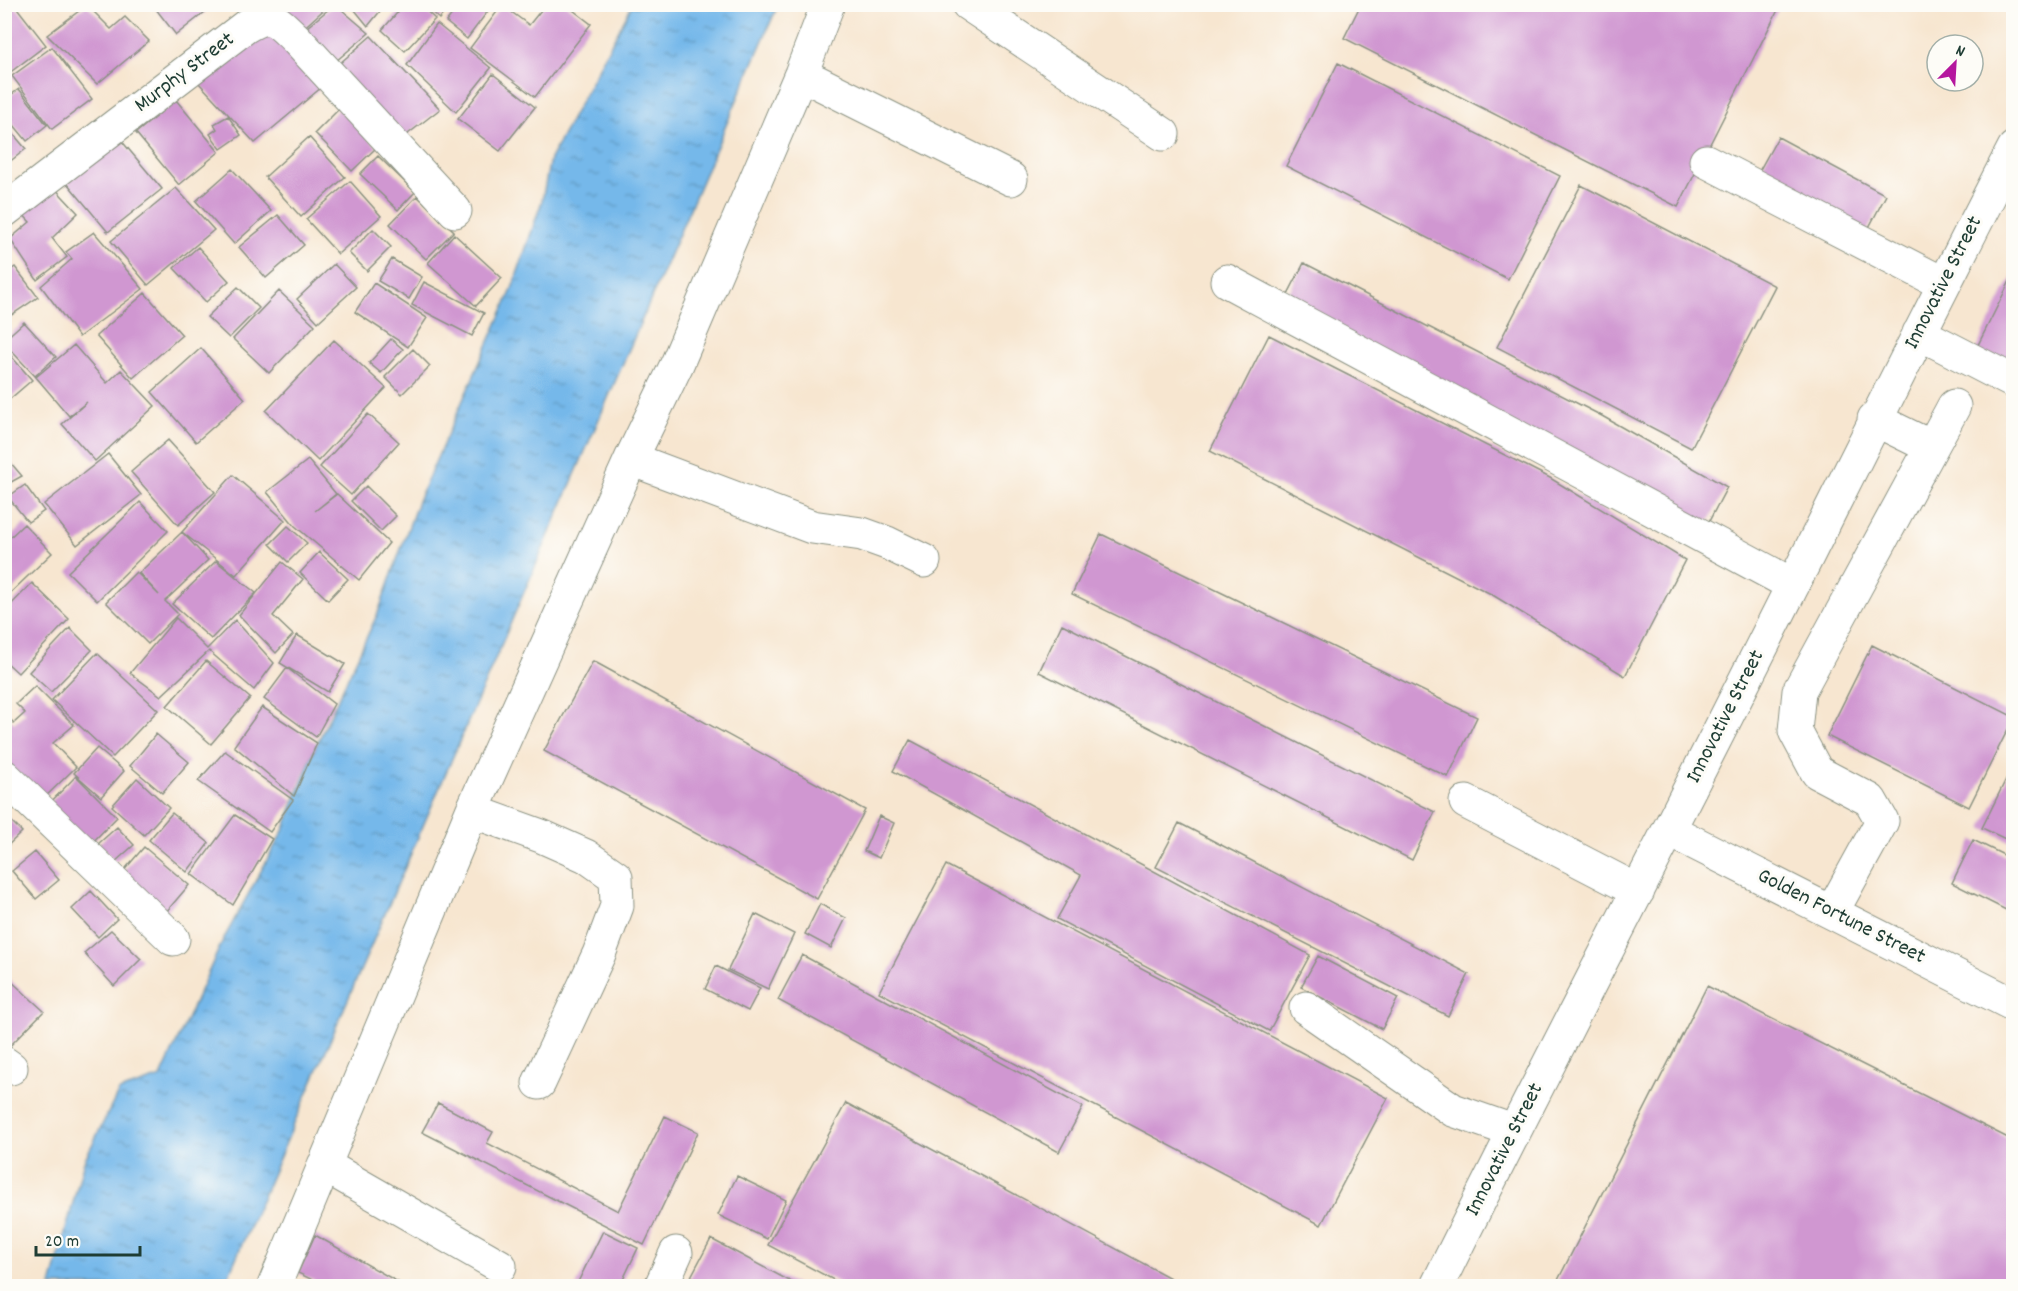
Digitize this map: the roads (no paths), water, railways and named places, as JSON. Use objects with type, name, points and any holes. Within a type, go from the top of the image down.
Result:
[{"type":"street","points":[[274,1287],[472,811],[677,364],[801,74],[828,4]]},
{"type":"street","points":[[968,4],[1163,134]]},
{"type":"street","name":"Murphy Street","points":[[4,211],[245,27],[260,18],[276,20],[296,39],[455,211]]},
{"type":"street","points":[[801,74],[1011,179]]},
{"type":"street","name":"Innovative Street","points":[[1437,1287],[1513,1131],[1638,891],[1874,419],[2013,148]]},
{"type":"street","points":[[1706,162],[1944,284]]},
{"type":"street","points":[[1227,281],[1793,585]]},
{"type":"street","points":[[1919,333],[2013,382]]},
{"type":"street","points":[[1832,912],[1882,821],[1870,800],[1817,772],[1795,731],[1799,692],[1954,406]]},
{"type":"street","points":[[1874,419],[1931,447]]},
{"type":"street","points":[[632,459],[812,527],[862,534],[924,561]]},
{"type":"street","points":[[4,776],[173,939]]},
{"type":"street","points":[[1466,802],[1638,891]]},
{"type":"street","points":[[472,811],[541,836],[586,856],[616,877],[617,906],[599,954],[539,1083]]},
{"type":"street","name":"Golden Fortune Street","points":[[1669,830],[2013,1005]]},
{"type":"street","points":[[1306,1008],[1453,1110],[1513,1131]]},
{"type":"street","points":[[324,1165],[500,1266]]},
{"type":"street","points":[[661,1287],[676,1253]]},
{"type":"water","points":[[632,5],[778,5],[224,1286],[51,1286],[84,1161],[119,1091],[161,1077],[222,942],[284,829],[315,748],[378,613],[418,501],[511,292],[542,201],[550,159]]}]
